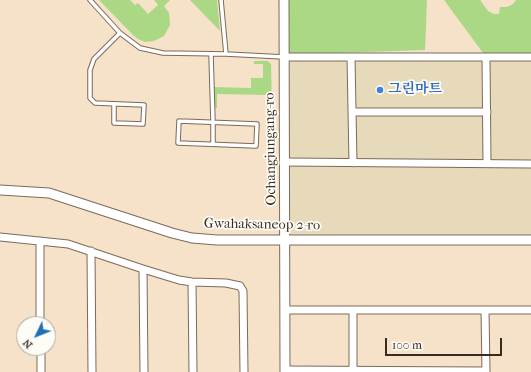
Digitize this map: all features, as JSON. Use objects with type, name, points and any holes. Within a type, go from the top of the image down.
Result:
[{"type":"street","name":"Ochangjungang-ro","points":[[284,0],[285,371]]},
{"type":"street","points":[[284,57],[531,57]]},
{"type":"street","points":[[351,57],[353,163]]},
{"type":"street","points":[[486,57],[487,163]]},
{"type":"street","points":[[352,112],[486,112]]},
{"type":"street","points":[[285,162],[531,164]]},
{"type":"street","name":"Gwahaksaneop 2-ro","points":[[0,190],[49,193],[192,238],[285,241],[531,240]]},
{"type":"street","points":[[0,237],[68,244],[143,269],[192,282],[226,283],[240,286],[243,291],[244,372]]},
{"type":"street","points":[[40,241],[40,316]]},
{"type":"street","points":[[91,251],[92,372]]},
{"type":"street","points":[[143,269],[144,372]]},
{"type":"street","points":[[192,282],[193,372]]},
{"type":"street","points":[[285,310],[531,310]]},
{"type":"street","points":[[353,310],[353,371]]},
{"type":"street","points":[[285,371],[486,371],[485,310]]},
{"type":"street","points":[[41,356],[41,372]]},
{"type":"lane","points":[[90,0],[120,33],[140,48],[163,53],[284,57]]},
{"type":"lane","points":[[222,0],[226,54]]},
{"type":"lane","points":[[114,105],[114,123],[143,124],[144,105],[114,105],[95,103],[90,98],[90,70],[94,58],[120,33]]},
{"type":"lane","points":[[211,54],[213,144]]},
{"type":"lane","points":[[179,121],[257,124],[256,146],[213,144],[178,143],[179,121]]},
{"type":"shaded area","points":[[531,56],[531,241],[285,241],[284,57]]},
{"type":"green space","points":[[99,0],[130,0],[135,5],[138,3],[148,14],[158,5],[154,0],[170,0],[164,6],[169,13],[170,25],[164,36],[154,41],[145,42],[133,35]]},
{"type":"green space","points":[[190,0],[217,0],[220,31]]},
{"type":"green space","points":[[284,0],[427,0],[425,50],[335,53],[335,57],[284,57]]},
{"type":"green space","points":[[444,0],[480,0],[488,11],[494,14],[499,14],[500,7],[507,7],[513,4],[516,0],[531,0],[531,54],[486,57]]},
{"type":"green space","points":[[254,61],[268,61],[271,64],[272,108],[266,107],[266,95],[217,94],[217,108],[214,108],[214,87],[251,88],[251,78],[263,78],[263,64],[254,64]]},
{"type":"place","name":"그린마트","points":[[380,90]]}]
